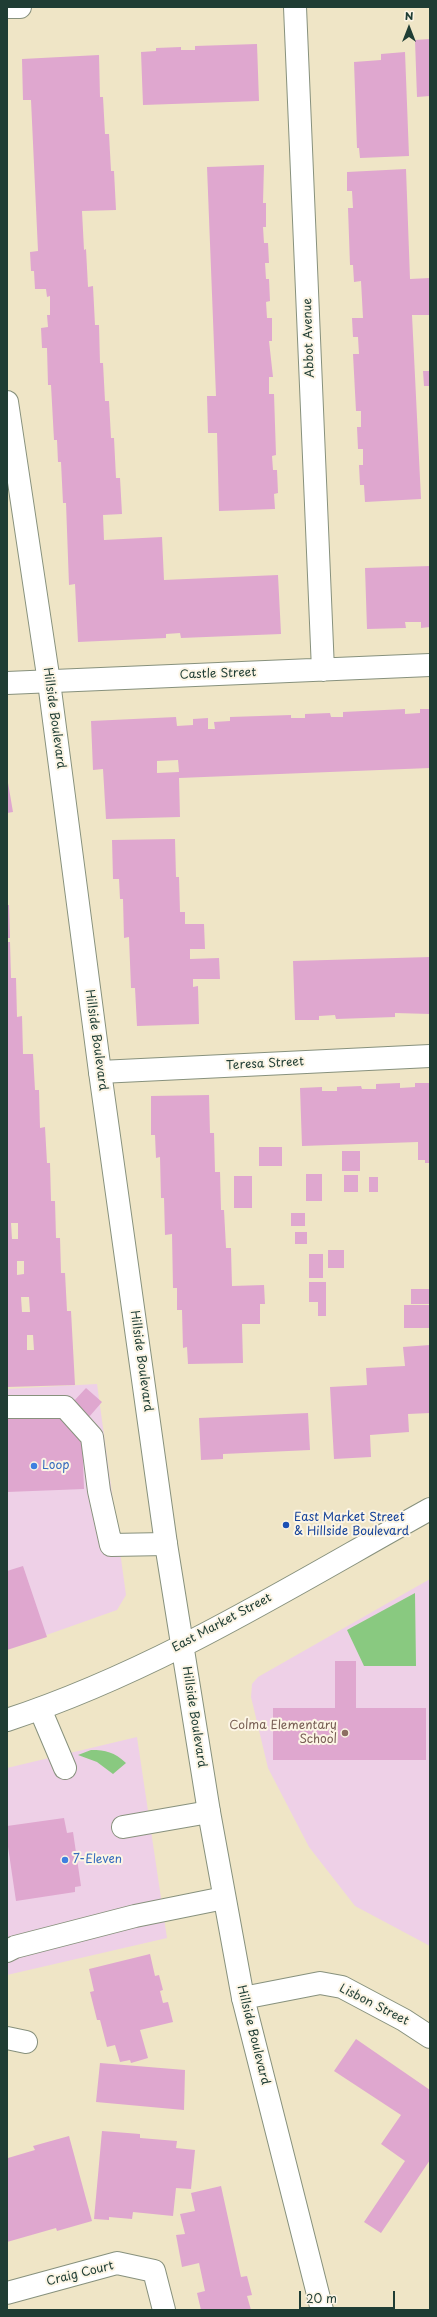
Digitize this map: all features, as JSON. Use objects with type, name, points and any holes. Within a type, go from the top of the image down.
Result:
[{"type":"main road","points":[[7,8],[20,7]]},
{"type":"main road","name":"Abbot Avenue","points":[[295,7],[323,670]]},
{"type":"main road","name":"Hillside Boulevard","points":[[7,402],[49,682],[100,1072],[166,1544],[209,1812],[244,1998],[322,2310]]},
{"type":"main road","name":"Castle Street","points":[[7,684],[430,665]]},
{"type":"main road","name":"Teresa Street","points":[[100,1072],[430,1056]]},
{"type":"main road","points":[[7,1407],[65,1407],[92,1437],[99,1491],[111,1545],[166,1544]]},
{"type":"main road","name":"East Market Street","points":[[7,1720],[84,1692],[182,1645],[430,1509]]},
{"type":"main road","points":[[40,1709],[65,1768]]},
{"type":"main road","points":[[122,1827],[209,1812]]},
{"type":"main road","points":[[7,1951],[15,1947],[135,1916],[224,1898]]},
{"type":"main road","name":"Lisbon Street","points":[[244,1998],[320,1983],[342,1987],[404,2020],[430,2037]]},
{"type":"main road","name":"Craig Court","points":[[7,2293],[117,2263],[154,2271],[164,2310]]},
{"type":"shaded area","points":[[97,1384],[126,1595],[117,1610],[7,1649],[7,1389]]},
{"type":"shaded area","name":"Colma Elementary School","points":[[430,1579],[430,1946],[355,1906],[309,1847],[268,1768],[251,1697],[252,1684],[258,1677]]},
{"type":"shaded area","points":[[137,1737],[167,1938],[7,1975],[7,1768]]},
{"type":"green space","points":[[415,1593],[416,1666],[364,1666],[347,1630]]},
{"type":"green space","points":[[91,1750],[110,1752],[118,1756],[126,1763],[113,1774],[97,1762],[78,1755]]},
{"type":"building","points":[[430,39],[430,96],[417,97],[415,40]]},
{"type":"building","points":[[257,44],[259,101],[143,105],[141,52],[156,51],[156,48],[181,47],[181,50],[195,50],[195,46]]},
{"type":"building","points":[[405,52],[409,156],[360,158],[359,148],[357,148],[354,62],[381,60],[381,54]]},
{"type":"building","points":[[99,55],[100,97],[103,97],[105,134],[109,134],[111,171],[114,171],[116,210],[82,211],[88,287],[93,286],[95,325],[99,325],[100,363],[103,363],[105,401],[109,401],[111,438],[114,438],[116,478],[120,478],[122,514],[103,515],[104,540],[162,537],[164,580],[278,575],[281,634],[181,638],[180,633],[166,634],[166,638],[78,642],[75,584],[69,585],[66,503],[63,503],[61,462],[58,462],[57,440],[54,440],[51,385],[48,385],[47,348],[42,348],[41,328],[48,327],[47,315],[50,315],[50,296],[47,297],[46,289],[35,289],[34,271],[31,271],[30,252],[38,251],[31,100],[23,100],[22,59]]},
{"type":"building","points":[[264,165],[263,203],[266,203],[266,227],[263,227],[264,243],[268,243],[269,263],[265,263],[266,279],[269,279],[270,301],[266,302],[267,318],[272,318],[272,341],[269,341],[273,377],[269,377],[269,394],[274,394],[276,455],[272,456],[273,470],[277,470],[278,493],[274,494],[275,509],[219,511],[217,433],[208,433],[207,396],[216,396],[207,167]]},
{"type":"building","points":[[406,169],[410,279],[430,278],[430,315],[412,315],[421,499],[365,502],[364,485],[360,485],[359,465],[363,465],[363,449],[358,449],[357,427],[361,427],[361,411],[356,411],[353,354],[359,354],[358,337],[353,337],[352,318],[363,318],[361,281],[354,282],[353,265],[350,265],[348,208],[353,208],[352,191],[347,191],[347,172]]},
{"type":"building","points":[[423,371],[430,371],[430,386],[424,386]]},
{"type":"building","points":[[430,566],[430,627],[421,628],[421,622],[405,622],[406,628],[367,629],[365,568]]},
{"type":"building","points":[[405,709],[405,714],[420,713],[420,709],[430,709],[430,768],[179,778],[180,817],[106,819],[103,769],[93,770],[91,721],[176,717],[177,726],[193,725],[193,719],[208,718],[208,729],[215,729],[214,722],[230,721],[230,717],[291,715],[291,718],[305,718],[305,714],[330,713],[331,717],[343,717],[343,712]],"holes":[[[178,760],[179,772],[157,773],[157,761]]]},
{"type":"building","points":[[7,777],[13,812],[7,813]]},
{"type":"building","points":[[175,839],[176,877],[179,877],[180,912],[185,912],[185,924],[204,924],[205,949],[190,949],[190,959],[219,958],[220,979],[193,979],[193,987],[198,986],[199,1024],[137,1026],[135,988],[131,988],[129,937],[124,938],[123,899],[120,899],[119,879],[113,879],[112,840]]},
{"type":"building","points":[[7,905],[9,905],[10,938],[7,938]]},
{"type":"building","points":[[7,942],[10,942],[11,978],[16,978],[17,1017],[22,1016],[23,1054],[33,1054],[35,1090],[39,1090],[40,1128],[45,1127],[47,1163],[50,1163],[51,1201],[55,1201],[56,1238],[60,1238],[61,1273],[65,1273],[67,1311],[71,1311],[75,1385],[7,1387]],"holes":[[[11,1223],[18,1223],[18,1239],[12,1239]],[[17,1261],[24,1261],[24,1274],[17,1275]],[[21,1297],[29,1297],[30,1312],[22,1312]],[[27,1335],[33,1335],[34,1350],[27,1350]]]},
{"type":"building","points":[[430,957],[430,1014],[395,1013],[395,1017],[336,1019],[335,1015],[319,1016],[319,1020],[295,1020],[293,961]]},
{"type":"building","points":[[400,1083],[400,1088],[415,1087],[415,1083],[430,1083],[430,1163],[425,1163],[425,1160],[418,1160],[418,1142],[302,1146],[300,1088],[322,1087],[322,1091],[337,1091],[337,1087],[361,1086],[362,1089],[376,1089],[376,1084]]},
{"type":"building","points":[[209,1095],[210,1133],[214,1133],[215,1172],[220,1172],[221,1210],[224,1210],[226,1248],[231,1248],[232,1286],[264,1285],[265,1304],[260,1304],[260,1324],[242,1324],[243,1363],[188,1364],[187,1347],[183,1348],[182,1310],[177,1310],[177,1288],[173,1288],[172,1234],[165,1235],[164,1198],[161,1198],[160,1157],[156,1158],[155,1135],[151,1135],[151,1096]]},
{"type":"building","points":[[259,1147],[282,1147],[282,1166],[259,1166]]},
{"type":"building","points":[[342,1151],[360,1151],[360,1171],[342,1171]]},
{"type":"building","points":[[306,1174],[322,1174],[322,1201],[306,1201]]},
{"type":"building","points":[[344,1175],[358,1175],[358,1192],[344,1192]]},
{"type":"building","points":[[234,1176],[252,1176],[252,1208],[234,1208]]},
{"type":"building","points":[[369,1177],[378,1177],[378,1192],[369,1192]]},
{"type":"building","points":[[291,1213],[305,1213],[305,1226],[291,1226]]},
{"type":"building","points":[[295,1232],[307,1232],[307,1244],[295,1244]]},
{"type":"building","points":[[328,1250],[344,1250],[344,1268],[328,1268]]},
{"type":"building","points":[[309,1254],[323,1254],[323,1278],[309,1278]]},
{"type":"building","points":[[309,1282],[326,1282],[326,1316],[318,1316],[318,1302],[309,1302]]},
{"type":"building","points":[[411,1289],[430,1289],[430,1304],[411,1304]]},
{"type":"building","points":[[404,1305],[430,1305],[430,1328],[404,1328]]},
{"type":"building","points":[[430,1345],[430,1413],[408,1414],[409,1432],[370,1435],[371,1457],[334,1459],[330,1387],[367,1385],[366,1368],[405,1366],[403,1347]]},
{"type":"building","points":[[86,1388],[102,1402],[89,1417],[73,1402]]},
{"type":"building","points":[[56,1413],[82,1436],[84,1489],[7,1492],[7,1415]]},
{"type":"building","points":[[308,1413],[310,1450],[223,1454],[223,1459],[201,1460],[199,1418]]},
{"type":"building","points":[[23,1566],[47,1637],[7,1650],[7,1571]]},
{"type":"building","points":[[335,1661],[356,1661],[356,1708],[426,1708],[426,1760],[273,1760],[273,1708],[335,1708]]},
{"type":"building","points":[[64,1818],[67,1833],[73,1832],[81,1886],[75,1887],[75,1892],[16,1901],[7,1840],[7,1826]]},
{"type":"building","points":[[150,1954],[155,1976],[159,1975],[163,1990],[160,1991],[163,2003],[168,2002],[173,2022],[140,2030],[148,2058],[131,2063],[130,2060],[120,2062],[115,2045],[107,2047],[100,2020],[97,2020],[90,1992],[94,1991],[89,1969]]},
{"type":"building","points":[[356,2039],[430,2090],[430,2160],[381,2233],[364,2222],[405,2161],[381,2144],[401,2115],[334,2071]]},
{"type":"building","points":[[100,2063],[185,2070],[184,2110],[96,2102]]},
{"type":"building","points":[[102,2131],[140,2134],[140,2138],[177,2141],[176,2148],[195,2150],[191,2189],[176,2188],[173,2216],[133,2212],[132,2219],[109,2217],[109,2220],[94,2219]]},
{"type":"building","points":[[69,2136],[92,2221],[57,2231],[56,2228],[7,2242],[8,2158],[35,2150],[33,2146]]},
{"type":"building","points":[[221,2186],[241,2277],[247,2276],[252,2295],[247,2296],[251,2310],[201,2310],[197,2293],[205,2291],[199,2263],[182,2267],[176,2235],[185,2234],[180,2214],[195,2211],[191,2193]]},
{"type":"place","name":"Loop","points":[[34,1466]]},
{"type":"place","name":"East Market Street & Hillside Boulevard","points":[[286,1525]]},
{"type":"place","name":"Colma Elementary School","points":[[345,1733]]},
{"type":"place","name":"7-Eleven","points":[[65,1860]]}]
